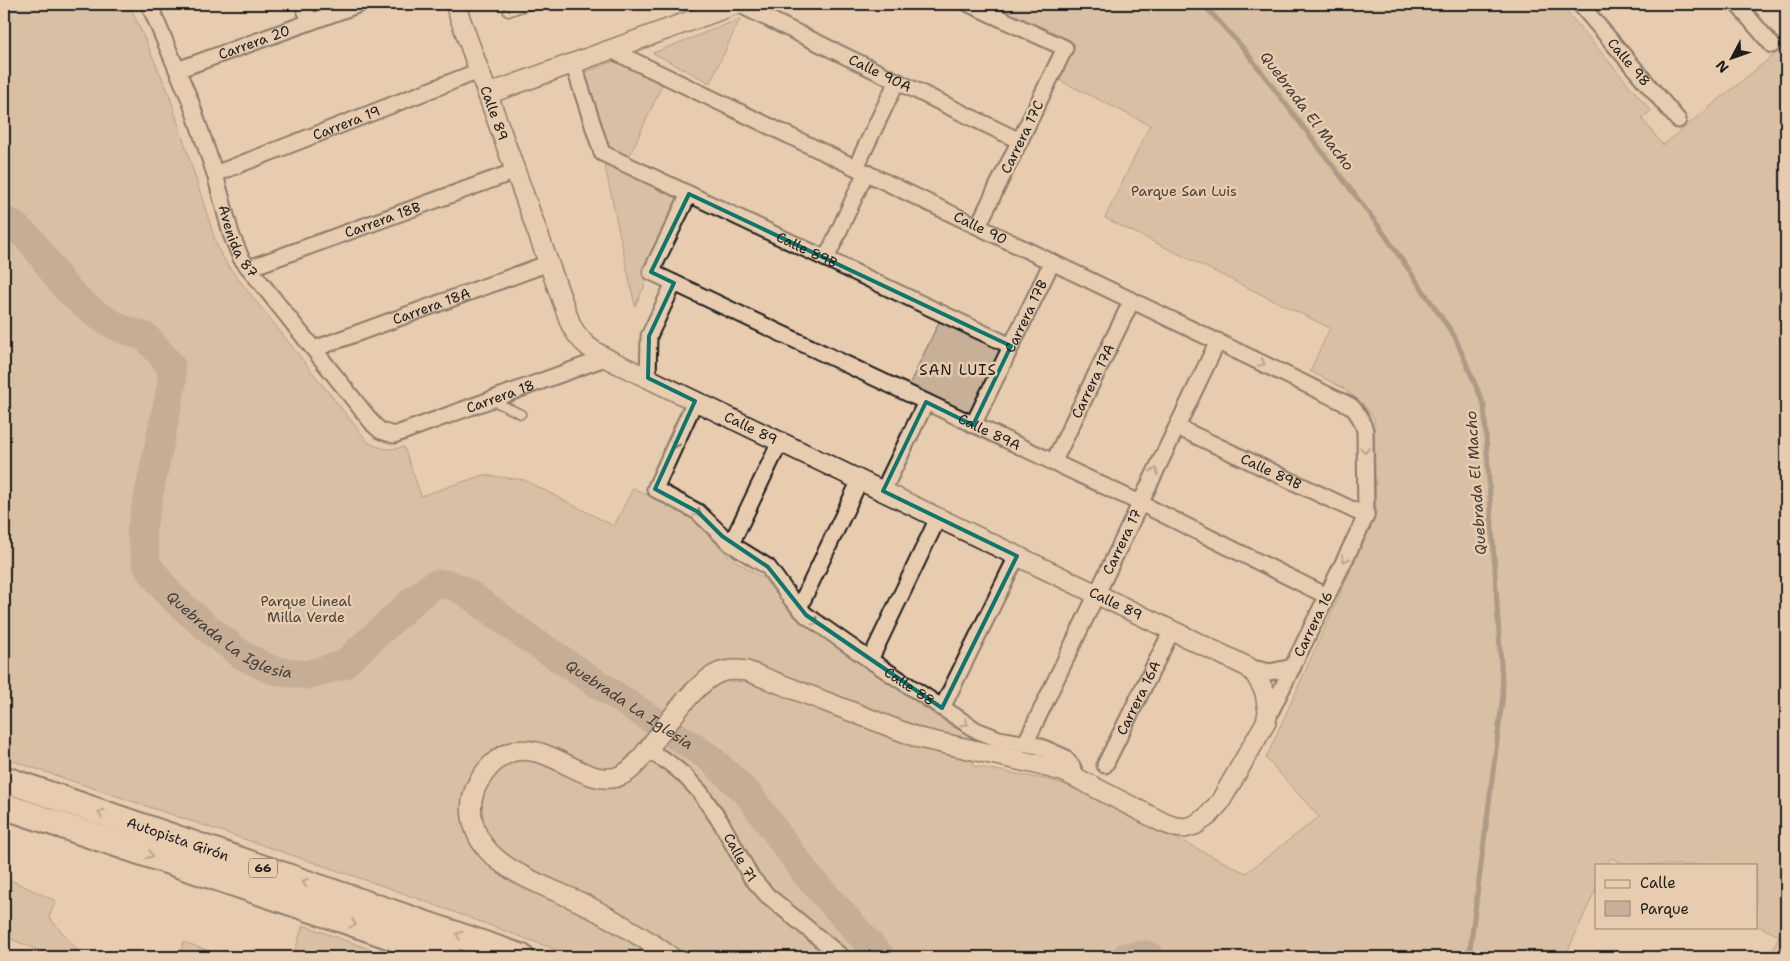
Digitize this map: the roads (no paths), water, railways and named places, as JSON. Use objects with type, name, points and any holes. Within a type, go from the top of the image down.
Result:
[{"type":"highway","name":"Autopista Girón","points":[[4,780],[521,957]]},
{"type":"highway","name":"Autopista Girón","points":[[4,806],[449,957]]},
{"type":"street","name":"Avenida 87","points":[[149,4],[198,122],[215,174],[231,234],[242,258],[374,425],[381,431],[394,435]]},
{"type":"street","points":[[303,4],[310,22]]},
{"type":"street","name":"Carrera 20","points":[[178,70],[360,4]]},
{"type":"street","name":"Calle 89","points":[[455,4],[571,325],[586,347],[605,358],[1248,667],[1270,672],[1293,667]]},
{"type":"street","points":[[488,94],[738,4]]},
{"type":"street","name":"Calle 90A","points":[[738,4],[1020,141]]},
{"type":"street","name":"Carrera 17C","points":[[969,4],[1066,48],[978,226]]},
{"type":"street","name":"Calle 98","points":[[1580,4],[1678,120]]},
{"type":"street","points":[[1737,4],[1772,46]]},
{"type":"street","name":"Calle 90","points":[[611,50],[1351,406]]},
{"type":"street","name":"Calle 89B","points":[[573,64],[602,153],[1011,346]]},
{"type":"street","name":"Carrera 19","points":[[215,174],[480,71]]},
{"type":"street","points":[[826,259],[897,81]]},
{"type":"street","name":"Carrera 18B","points":[[249,268],[516,171]]},
{"type":"street","name":"Calle 89A","points":[[688,194],[651,272],[1053,462],[1327,596]]},
{"type":"street","name":"Carrera 17B","points":[[973,425],[1052,262]]},
{"type":"street","name":"Carrera 18A","points":[[314,349],[549,263]]},
{"type":"street","points":[[648,378],[649,336],[674,283]]},
{"type":"street","name":"Carrera 17A","points":[[1053,462],[1132,300]]},
{"type":"street","name":"Carrera 17","points":[[1026,742],[1218,341]]},
{"type":"street","name":"Carrera 18","points":[[394,435],[605,358]]},
{"type":"street","name":"Calle 88","points":[[695,401],[655,489],[698,512],[731,544],[768,568],[798,608],[806,615],[942,708],[987,735],[999,739],[1026,742],[1064,758],[1072,766],[1077,777],[1162,822],[1186,828],[1195,825]]},
{"type":"street","points":[[883,491],[926,402]]},
{"type":"street","name":"Carrera 16","points":[[1195,825],[1208,816],[1220,802],[1266,722],[1366,516],[1365,431],[1363,421],[1351,406]]},
{"type":"street","name":"Calle 89B","points":[[1177,427],[1366,516]]},
{"type":"street","points":[[731,544],[780,442]]},
{"type":"street","points":[[798,608],[860,480]]},
{"type":"street","points":[[870,660],[938,518]]},
{"type":"street","points":[[942,708],[1017,556]]},
{"type":"street","name":"Carrera 16A","points":[[1105,765],[1172,630]]},
{"type":"street","name":"Calle 89","points":[[1248,667],[1265,692],[1267,706],[1266,722]]},
{"type":"street","points":[[671,957],[651,942],[584,904],[508,868],[493,857],[482,845],[475,832],[471,812],[472,798],[478,782],[500,757],[513,752],[534,750],[590,776],[601,779],[623,775],[637,763],[696,689],[721,672],[747,670],[919,738],[1036,764],[1077,777]]},
{"type":"street","name":"Calle 71","points":[[652,744],[700,792],[722,824],[751,877],[767,895],[842,957]]},
{"type":"lane","points":[[508,12],[530,4]]},
{"type":"lane","points":[[490,400],[521,414]]},
{"type":"waterway","name":"Quebrada El Macho","points":[[1203,4],[1244,49],[1380,228],[1455,337],[1484,405],[1503,695],[1469,957]]},
{"type":"waterway","name":"Quebrada La Iglesia","points":[[4,220],[30,239],[64,286],[83,304],[120,328],[146,337],[171,366],[172,383],[141,532],[147,565],[171,596],[206,627],[242,655],[272,670],[306,675],[343,665],[415,599],[435,584],[449,584],[466,592],[527,637],[710,758],[749,795],[807,875],[881,957]]},
{"type":"waterway","name":"Quebrada La Iglesia","points":[[1126,957],[1146,955],[1150,957]]},
{"type":"district","name":"SAN LUIS","points":[[958,370]]},
{"type":"park label","name":"Parque San Luis","points":[[1184,191]]},
{"type":"park label","name":"Parque Lineal Milla Verde","points":[[306,610]]}]
